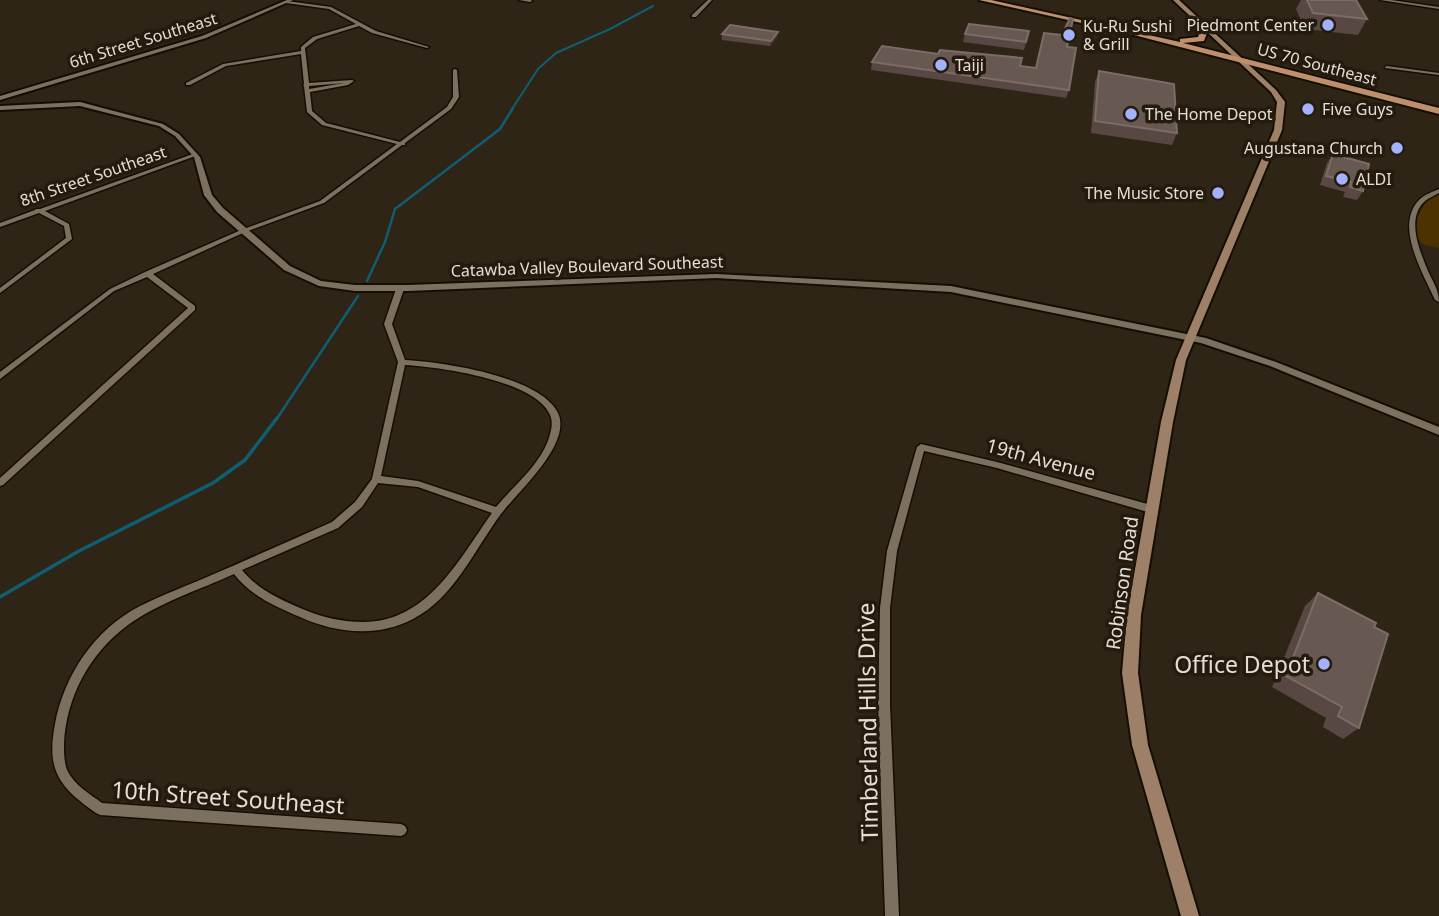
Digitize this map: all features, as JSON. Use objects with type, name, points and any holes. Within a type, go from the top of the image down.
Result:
[{"type":"main road","name":"US 70 Southeast","points":[[982,0],[1232,54],[1439,111]]},
{"type":"main road","points":[[1157,38],[1200,39],[1206,25],[1176,0]]},
{"type":"main road","name":"Robinson Road","points":[[1190,916],[1154,798],[1133,708],[1131,644],[1151,509],[1181,360],[1280,122],[1281,102],[1262,79],[1232,54],[1206,25]]},
{"type":"main road","points":[[1262,79],[1282,69]]},
{"type":"street","points":[[521,0],[530,1]]},
{"type":"street","points":[[694,16],[710,0]]},
{"type":"street","points":[[1382,0],[1439,8]]},
{"type":"street","points":[[289,1],[330,8],[374,32],[427,47]]},
{"type":"street","name":"6th Street Southeast","points":[[0,98],[204,37],[289,1]]},
{"type":"street","points":[[360,24],[315,38],[305,44],[302,52],[309,111],[316,120],[402,144]]},
{"type":"street","points":[[188,84],[225,65],[302,52]]},
{"type":"street","points":[[1387,67],[1439,74]]},
{"type":"street","points":[[0,376],[87,306],[147,273],[205,250],[243,231],[322,202],[452,105],[456,97],[455,70]]},
{"type":"street","points":[[352,81],[348,85],[306,88],[352,81]]},
{"type":"street","name":"Catawba Valley Boulevard Southeast","points":[[0,107],[68,103],[124,113],[169,130],[195,155],[212,202],[287,268],[306,279],[355,288],[400,289],[680,276],[918,286],[990,296],[1192,338],[1273,364],[1439,431]]},
{"type":"street","name":"8th Street Southeast","points":[[0,225],[195,155]]},
{"type":"street","points":[[1439,191],[1422,200],[1413,215],[1411,231],[1439,300]]},
{"type":"street","points":[[0,291],[69,239],[67,225],[37,211]]},
{"type":"street","points":[[0,483],[192,307],[147,273]]},
{"type":"street","points":[[236,570],[245,582],[269,598],[305,615],[350,628],[381,626],[409,615],[430,601],[455,575],[498,511],[546,452],[556,426],[554,414],[545,401],[520,387],[443,365],[402,362],[388,324],[400,289]]},
{"type":"street","name":"10th Street Southeast","points":[[401,830],[100,809],[75,791],[60,767],[59,732],[70,695],[100,642],[142,610],[335,525],[353,513],[376,479],[402,362]]},
{"type":"street","name":"19th Avenue","points":[[920,447],[997,465],[1151,509]]},
{"type":"street","name":"Timberland Hills Drive","points":[[892,916],[884,705],[885,608],[892,551],[920,447]]},
{"type":"street","points":[[376,479],[418,484],[498,511]]},
{"type":"shaded area","points":[[1439,194],[1439,248],[1425,245],[1416,239],[1414,223],[1429,197]]},
{"type":"building","points":[[1307,0],[1356,0],[1367,19],[1313,13]]},
{"type":"building","points":[[1070,18],[1073,19],[1067,47],[1076,48],[1069,90],[872,62],[882,46],[938,54],[940,50],[1022,58],[1020,66],[1036,68],[1044,33],[1062,35]]},
{"type":"building","points":[[969,24],[1029,31],[1026,42],[965,34]]},
{"type":"building","points":[[730,25],[778,32],[771,41],[722,34]]},
{"type":"building","name":"The Home Depot","points":[[1099,71],[1174,84],[1177,133],[1095,121]]},
{"type":"building","points":[[1333,154],[1369,164],[1363,191],[1350,187],[1351,182],[1326,176]]},
{"type":"building","name":"Office Depot","points":[[1318,593],[1376,623],[1374,627],[1388,634],[1359,728],[1338,716],[1342,707],[1286,676]]},
{"type":"waterway","points":[[512,109],[538,69],[556,53],[653,6]]},
{"type":"waterway","points":[[367,281],[385,242],[395,209],[500,129],[513,108]]},
{"type":"waterway","points":[[276,420],[358,296]]},
{"type":"waterway","points":[[0,597],[77,552],[213,483],[245,460],[277,418]]},
{"type":"place","name":"Piedmont Center","points":[[1328,25]]},
{"type":"place","name":"Ku-Ru Sushi & Grill","points":[[1069,35]]},
{"type":"place","name":"Taiji","points":[[941,65]]},
{"type":"place","name":"Five Guys","points":[[1308,109]]},
{"type":"place","name":"The Home Depot","points":[[1131,114]]},
{"type":"place","name":"Augustana Church","points":[[1397,148]]},
{"type":"place","name":"ALDI","points":[[1342,179]]},
{"type":"place","name":"The Music Store","points":[[1218,193]]},
{"type":"place","name":"Office Depot","points":[[1324,664]]}]
